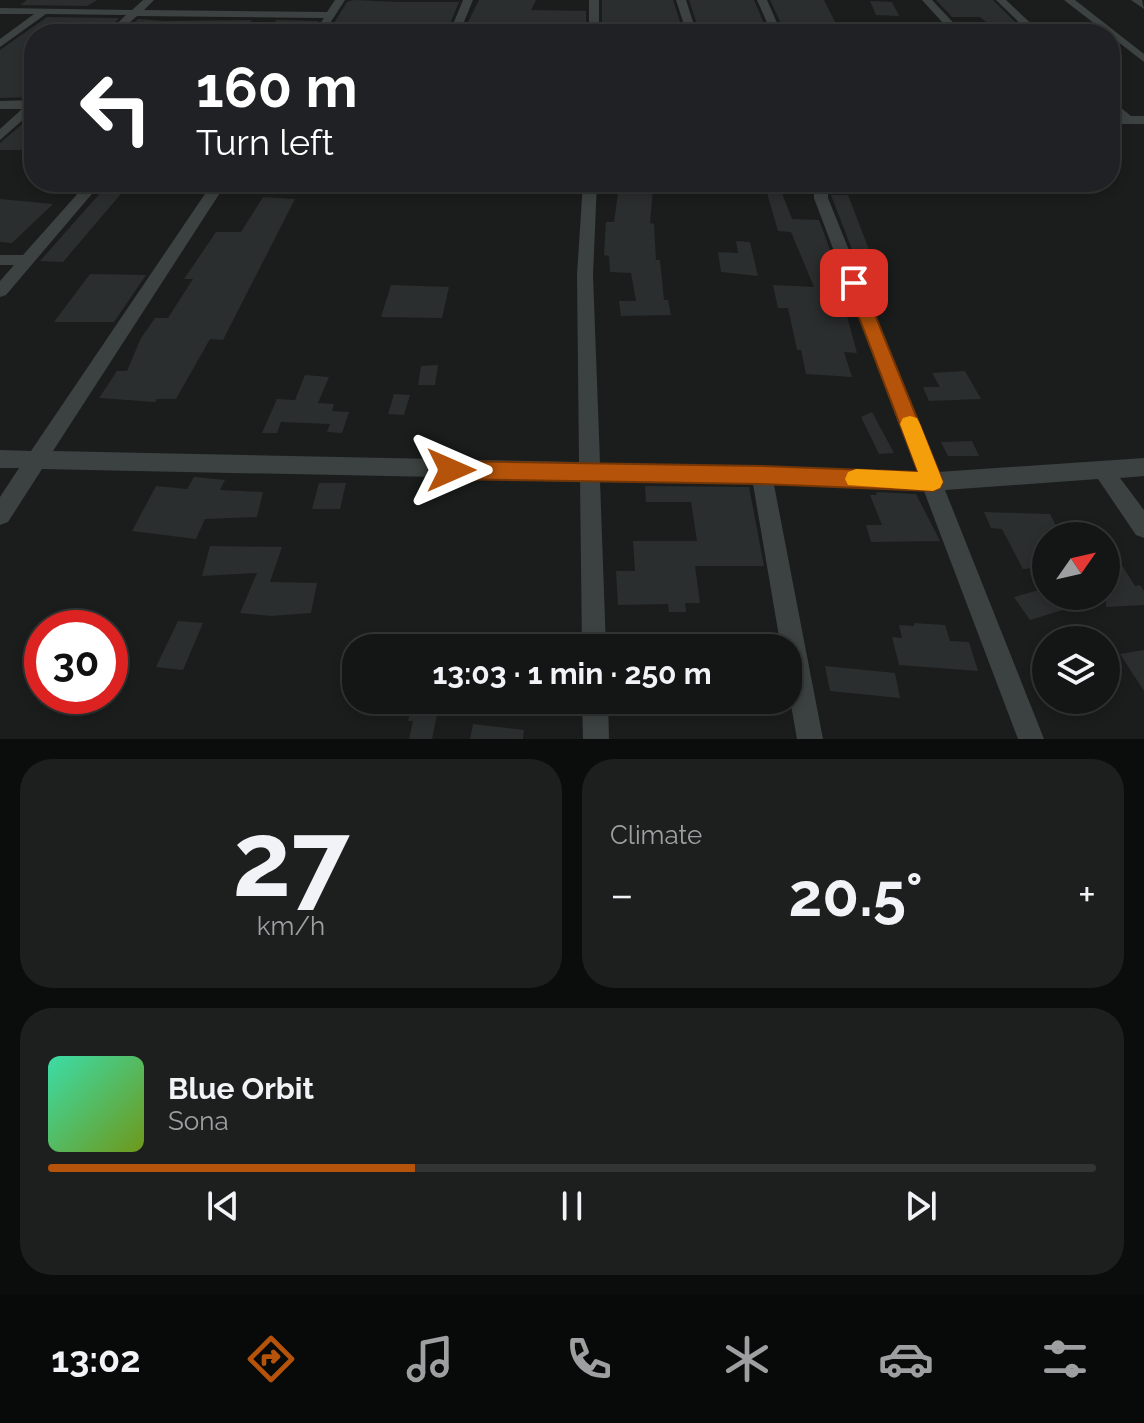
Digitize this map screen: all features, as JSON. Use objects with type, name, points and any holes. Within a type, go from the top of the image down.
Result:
[{"type":"street","points":[[27,24],[58,0]]},
{"type":"street","points":[[122,24],[149,0]]},
{"type":"street","points":[[325,24],[340,0]]},
{"type":"street","points":[[458,24],[468,0]]},
{"type":"street","points":[[594,0],[594,24]]},
{"type":"street","points":[[681,0],[689,24]]},
{"type":"street","points":[[762,0],[773,24]]},
{"type":"street","points":[[927,0],[950,24]]},
{"type":"street","points":[[1001,0],[1026,24]]},
{"type":"street","points":[[1069,0],[1100,24]]},
{"type":"street","points":[[1136,0],[1144,6]]},
{"type":"street","points":[[0,11],[331,15]]},
{"type":"street","points":[[0,44],[24,26]]},
{"type":"street","points":[[1120,40],[1144,59]]},
{"type":"street","points":[[0,105],[24,105]]},
{"type":"street","points":[[1120,112],[1128,120]]},
{"type":"street","points":[[0,136],[24,113]]},
{"type":"street","points":[[1120,120],[1144,120]]},
{"type":"street","points":[[0,291],[86,192]]},
{"type":"street","points":[[0,515],[213,192]]},
{"type":"street","points":[[589,192],[585,275],[594,634]]},
{"type":"street","points":[[821,192],[1031,739]]},
{"type":"street","points":[[0,260],[27,260]]},
{"type":"street","points":[[0,459],[762,475],[933,482],[1144,467]]},
{"type":"street","points":[[1103,470],[1144,528]]},
{"type":"street","points":[[762,475],[810,739]]},
{"type":"street","points":[[595,714],[596,739]]},
{"type":"building","points":[[27,0],[97,0],[87,6],[20,5]]},
{"type":"building","points":[[479,0],[536,0],[531,10],[586,11],[586,24],[467,24]]},
{"type":"building","points":[[602,0],[673,0],[681,24],[602,24]]},
{"type":"building","points":[[689,0],[754,0],[764,24],[697,24]]},
{"type":"building","points":[[770,0],[824,0],[836,24],[781,24]]},
{"type":"building","points":[[936,0],[993,0],[1017,24],[989,24],[980,17],[952,17]]},
{"type":"building","points":[[870,1],[892,2],[899,16],[876,15]]},
{"type":"building","points":[[347,2],[459,2],[450,24],[333,24]]},
{"type":"building","points":[[47,17],[119,18],[113,24],[37,24]]},
{"type":"building","points":[[138,19],[252,20],[249,24],[132,24]]},
{"type":"building","points":[[276,20],[318,21],[316,24],[274,24]]},
{"type":"building","points":[[24,33],[24,97],[0,98],[0,50]]},
{"type":"building","points":[[24,123],[24,150],[0,150],[0,143]]},
{"type":"building","points":[[101,192],[122,192],[63,262],[40,261]]},
{"type":"building","points":[[618,192],[653,192],[650,223],[654,224],[656,260],[660,260],[664,300],[668,300],[671,315],[621,316],[619,301],[636,301],[631,273],[610,272],[609,256],[604,255],[606,222],[614,222]]},
{"type":"building","points":[[767,193],[782,193],[792,219],[819,220],[836,266],[834,268],[857,353],[844,352],[852,377],[806,374],[788,308],[778,308],[773,285],[814,287],[791,232],[778,231]]},
{"type":"building","points":[[831,195],[848,195],[875,265],[858,265]]},
{"type":"building","points":[[263,197],[295,199],[223,340],[210,339],[176,399],[157,399],[155,402],[99,398],[117,371],[127,371],[141,338],[155,318],[168,318],[193,279],[184,279],[216,232],[241,232]]},
{"type":"building","points":[[0,199],[53,204],[12,243],[0,242]]},
{"type":"building","points":[[736,241],[750,242],[758,276],[721,272],[718,252],[738,253]]},
{"type":"building","points":[[90,274],[146,275],[114,322],[54,322]]},
{"type":"building","points":[[391,285],[449,287],[442,318],[381,317]]},
{"type":"building","points":[[438,365],[435,385],[418,385],[421,366]]},
{"type":"building","points":[[965,371],[981,399],[929,401],[923,387],[940,387],[932,373]]},
{"type":"building","points":[[305,375],[329,377],[318,403],[334,404],[332,411],[349,412],[342,433],[327,432],[330,424],[281,422],[277,433],[262,433],[277,399],[295,400]]},
{"type":"building","points":[[394,394],[410,395],[404,415],[388,414]]},
{"type":"building","points":[[872,412],[894,453],[879,454],[861,417]]},
{"type":"building","points":[[972,441],[979,456],[948,456],[941,442]]},
{"type":"building","points":[[194,477],[225,480],[220,490],[263,492],[257,517],[205,519],[196,539],[132,531],[156,486],[187,489]]},
{"type":"building","points":[[319,483],[346,483],[340,509],[312,509]]},
{"type":"building","points":[[645,486],[749,487],[764,566],[695,566],[700,603],[685,603],[686,612],[669,612],[668,604],[618,605],[616,571],[635,571],[633,541],[697,541],[691,502],[646,502]]},
{"type":"building","points":[[876,492],[916,494],[940,541],[871,542],[866,525],[882,525],[870,495],[877,495]]},
{"type":"building","points":[[984,512],[1050,514],[1054,522],[1032,522],[1032,568],[1023,569],[1002,529],[991,528]]},
{"type":"building","points":[[210,546],[282,547],[270,582],[317,583],[311,613],[271,616],[240,613],[257,573],[202,576]]},
{"type":"building","points":[[1120,562],[1135,586],[1140,585],[1144,591],[1144,605],[1120,606]]},
{"type":"building","points":[[1032,592],[1032,610],[1063,610],[1030,620],[1014,597]]},
{"type":"building","points":[[178,621],[203,623],[183,670],[156,667]]},
{"type":"building","points":[[914,623],[945,625],[950,641],[969,642],[978,671],[899,665],[892,637],[902,638],[899,625],[914,626]]},
{"type":"building","points":[[1144,650],[1144,691],[1120,654]]},
{"type":"building","points":[[825,666],[895,673],[900,698],[830,691]]},
{"type":"building","points":[[410,714],[437,714],[432,739],[409,739],[413,721],[408,721]]},
{"type":"building","points":[[473,724],[524,730],[523,739],[470,739]]},
{"type":"slow traffic","points":[[856,479],[933,482],[910,424]]},
{"type":"route","points":[[451,470],[762,475],[933,482],[854,283]]}]
